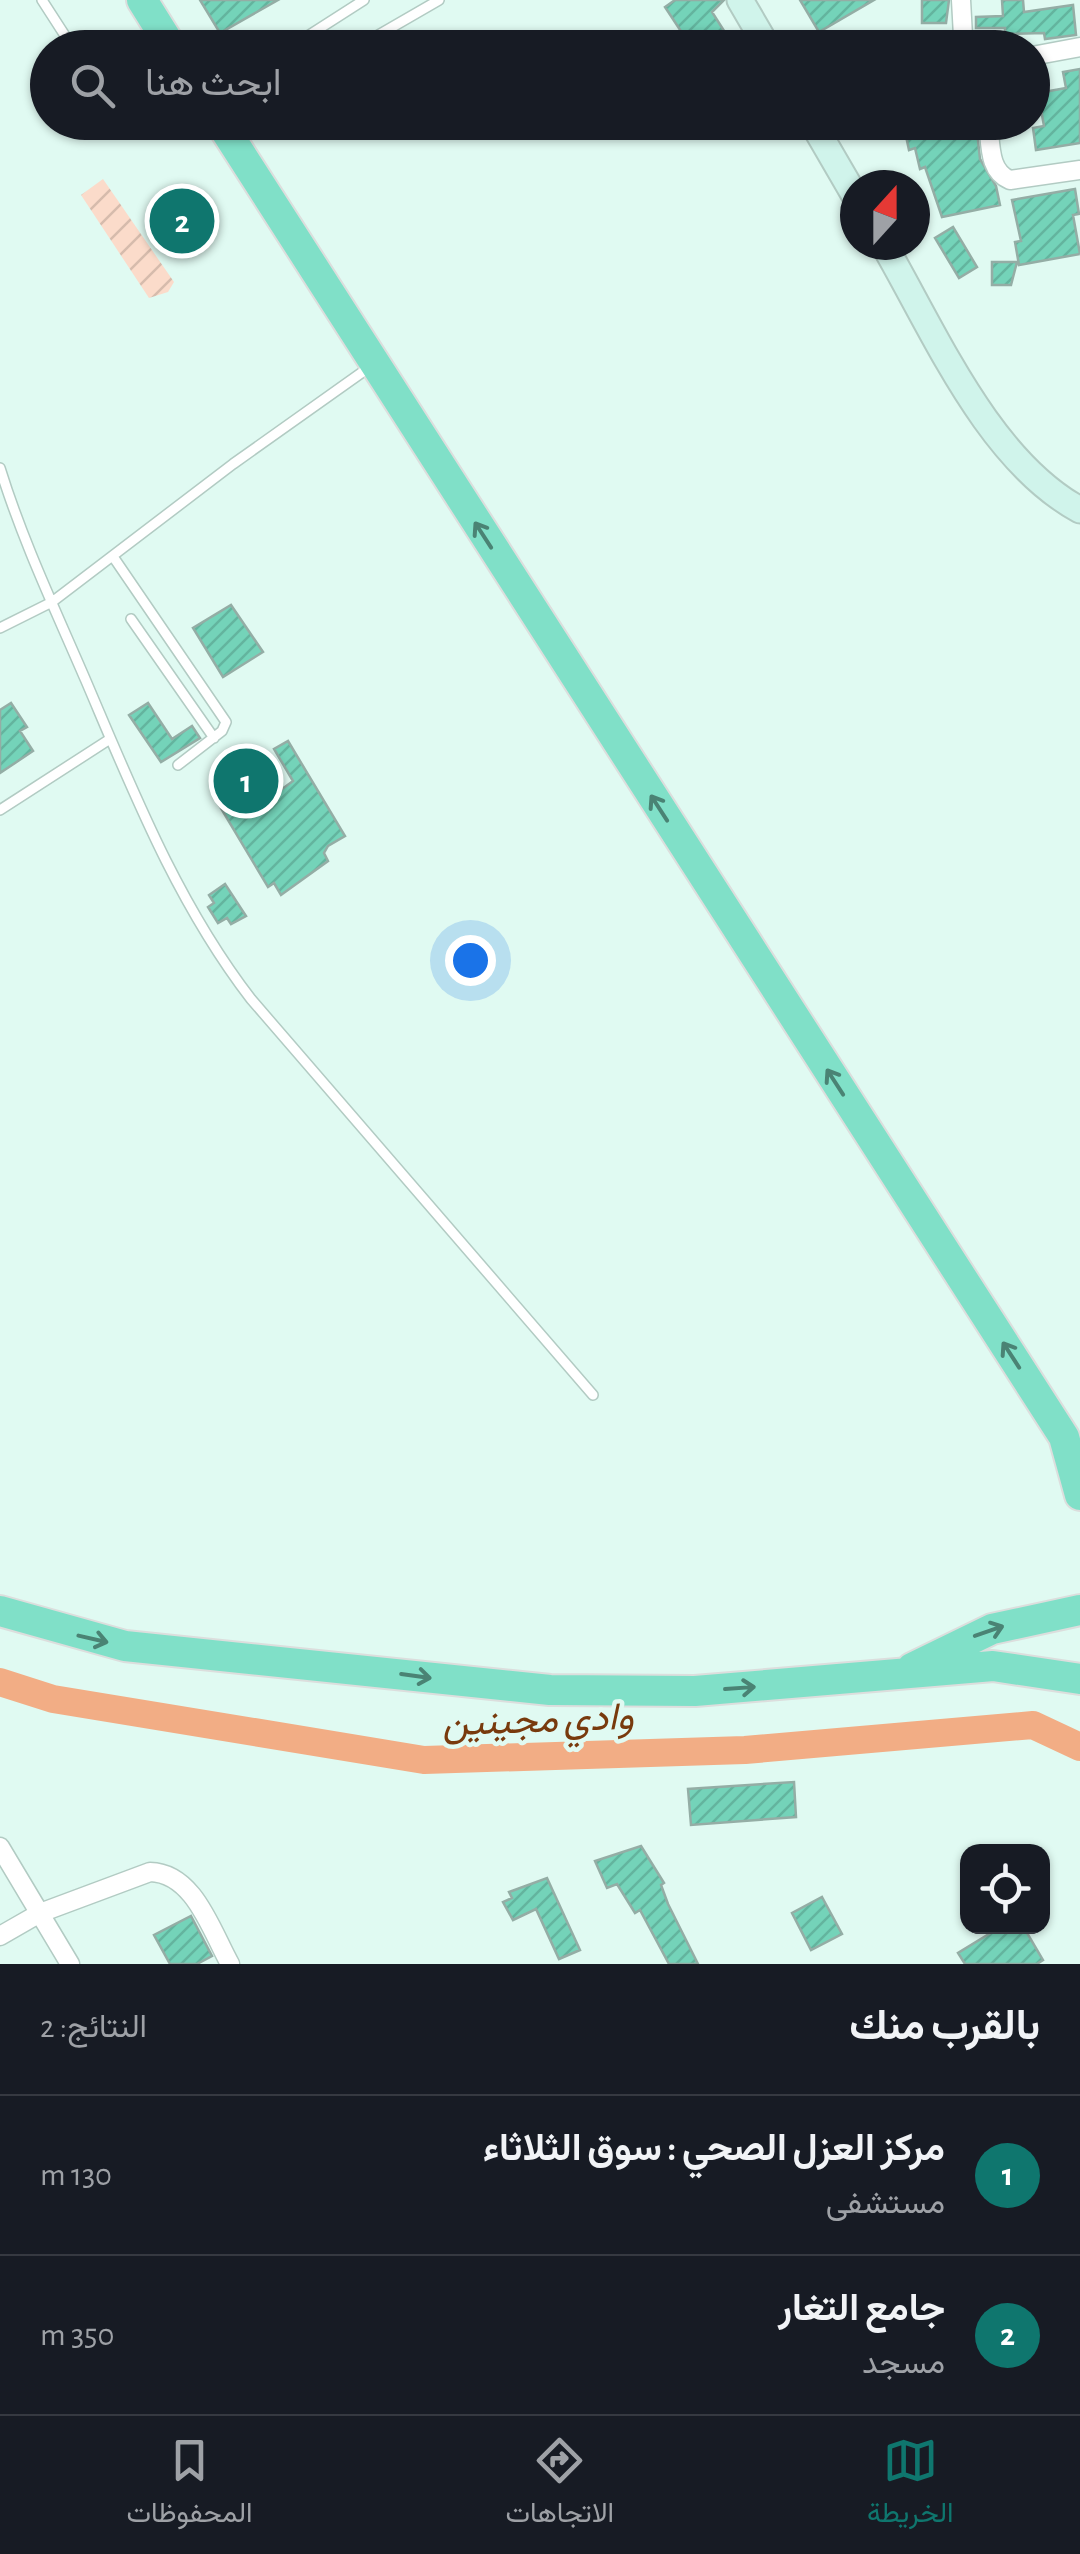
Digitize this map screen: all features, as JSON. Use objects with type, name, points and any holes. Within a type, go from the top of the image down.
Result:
[{"type":"highway","points":[[142,0],[161,30]]},
{"type":"highway","points":[[231,140],[1072,1449],[1080,1496]]},
{"type":"highway","points":[[905,1672],[992,1629],[1080,1610]]},
{"type":"highway","points":[[0,1611],[125,1646],[534,1689],[694,1690],[994,1666],[1080,1679]]},
{"type":"main road","points":[[740,0],[758,30]]},
{"type":"main road","points":[[757,0],[774,30]]},
{"type":"main road","points":[[822,140],[840,170]]},
{"type":"main road","points":[[839,140],[857,170]]},
{"type":"main road","points":[[893,260],[1003,444],[1048,489],[1080,510]]},
{"type":"main road","points":[[911,260],[1004,416],[1040,459],[1080,492]]},
{"type":"street","points":[[961,0],[963,30]]},
{"type":"street","points":[[1050,53],[1080,47]]},
{"type":"street","points":[[990,140],[994,166],[1000,176],[1010,180],[1080,170]]},
{"type":"street","points":[[0,1847],[70,1964]]},
{"type":"street","points":[[0,1936],[40,1913],[150,1872],[165,1872],[189,1891],[230,1964]]},
{"type":"lane","points":[[42,0],[61,30]]},
{"type":"lane","points":[[317,30],[364,0]]},
{"type":"lane","points":[[387,30],[439,0]]},
{"type":"lane","points":[[0,628],[52,602],[233,464],[374,364]]},
{"type":"lane","points":[[0,468],[24,544],[164,858],[231,972],[593,1395]]},
{"type":"lane","points":[[114,558],[224,717],[225,727],[178,765]]},
{"type":"lane","points":[[131,619],[214,738]]},
{"type":"lane","points":[[0,810],[110,739]]},
{"type":"shaded area","points":[[103,179],[174,282],[168,292],[149,298],[81,195]]},
{"type":"building","points":[[200,0],[278,0],[225,30],[218,30]]},
{"type":"building","points":[[675,0],[724,0],[712,12],[724,30],[680,30],[665,7]]},
{"type":"building","points":[[800,0],[874,0],[822,30],[818,30]]},
{"type":"building","points":[[922,0],[949,0],[946,23],[922,23]]},
{"type":"building","points":[[1002,0],[1023,0],[1024,12],[1073,5],[1076,35],[1050,38],[1050,30],[976,28],[976,17],[1003,16]]},
{"type":"building","points":[[1080,69],[1080,143],[1036,150],[1035,140],[1050,140],[1050,91],[1066,88],[1063,72]]},
{"type":"building","points":[[907,140],[978,140],[980,159],[996,186],[1000,205],[942,217],[930,170],[920,169],[915,148],[909,150]]},
{"type":"building","points":[[1075,189],[1079,214],[1073,215],[1080,254],[1019,265],[1015,242],[1021,241],[1012,200]]},
{"type":"building","points":[[953,227],[977,267],[959,278],[935,238]]},
{"type":"building","points":[[992,262],[1017,262],[1011,285],[992,285]]},
{"type":"building","points":[[231,605],[263,652],[223,677],[193,628]]},
{"type":"building","points":[[11,703],[27,727],[20,731],[33,751],[0,773],[0,710]]},
{"type":"building","points":[[148,703],[172,739],[192,726],[200,738],[161,762],[129,715]]},
{"type":"building","points":[[288,741],[345,836],[328,846],[324,853],[328,861],[281,895],[274,883],[268,887],[216,800],[221,797],[214,785],[229,776],[251,812],[293,781],[274,749]]},
{"type":"building","points":[[225,884],[246,916],[231,924],[227,918],[218,923],[208,907],[214,903],[209,895]]},
{"type":"building","points":[[794,1782],[796,1817],[691,1825],[688,1789]]},
{"type":"building","points":[[641,1846],[664,1883],[661,1885],[668,1904],[698,1964],[669,1964],[640,1910],[635,1913],[617,1884],[607,1888],[595,1861]]},
{"type":"building","points":[[547,1878],[580,1950],[559,1959],[536,1909],[513,1920],[503,1902],[512,1898],[509,1892]]},
{"type":"building","points":[[822,1897],[842,1934],[811,1950],[792,1913]]},
{"type":"building","points":[[191,1916],[212,1956],[197,1964],[170,1964],[154,1935]]},
{"type":"building","points":[[989,1934],[1028,1934],[1043,1960],[1037,1964],[965,1964],[958,1953]]},
{"type":"waterway","name":"وادي مجينين","points":[[0,1682],[53,1699],[424,1760],[745,1750],[1033,1725],[1080,1747]]},
{"type":"place","name":"جامع التغار","points":[[182,221]]},
{"type":"place","name":"مركز العزل الصحي : سوق الثلاثاء","points":[[246,781]]}]
